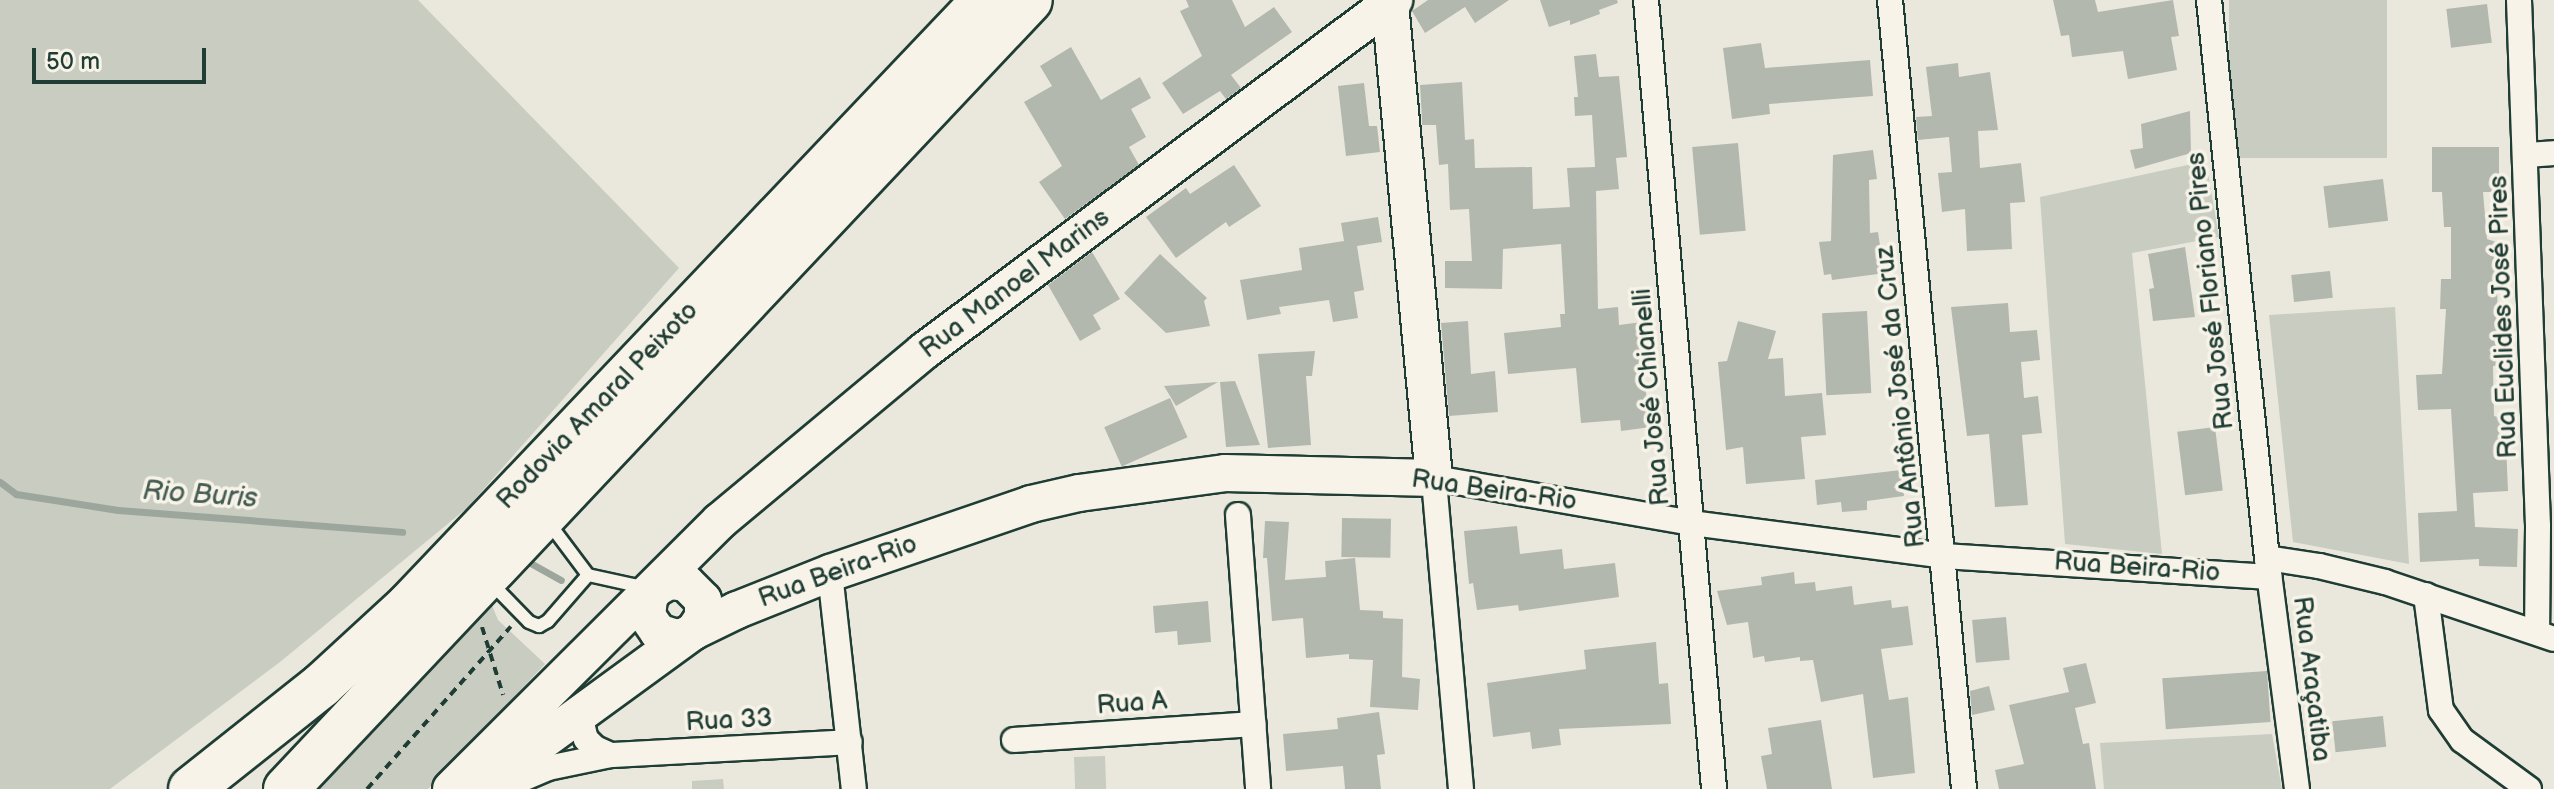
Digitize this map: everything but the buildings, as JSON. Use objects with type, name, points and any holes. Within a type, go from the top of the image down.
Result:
[{"type":"highway","name":"Rodovia Amaral Peixoto","points":[[191,789],[322,685],[408,606],[984,0]]},
{"type":"highway","name":"Rodovia Amaral Peixoto","points":[[286,789],[1030,0]]},
{"type":"main road","points":[[1392,1],[1434,478]]},
{"type":"main road","name":"Rua Manoel Marins","points":[[451,789],[720,521],[924,351],[1392,1]]},
{"type":"main road","name":"Rua Beira-Rio","points":[[477,789],[694,631],[830,573],[1031,504],[1131,484],[1225,473],[1434,478]]},
{"type":"main road","points":[[655,589],[678,581],[693,587],[704,609],[694,631]]},
{"type":"street","name":"Rua José Chianelli","points":[[1646,0],[1714,789]]},
{"type":"street","name":"Rua Antônio José da Cruz","points":[[1890,0],[1964,789]]},
{"type":"street","name":"Rua José Floriano Pires","points":[[2209,0],[2268,568]]},
{"type":"street","name":"Rua Euclides José Pires","points":[[2519,0],[2546,525],[2546,635]]},
{"type":"street","points":[[2527,155],[2554,153]]},
{"type":"street","name":"Rua Beira-Rio","points":[[1434,478],[1691,523],[1944,556],[2268,568],[2319,566],[2426,595],[2546,635]]},
{"type":"street","points":[[1434,478],[1461,789]]},
{"type":"street","points":[[1238,515],[1258,789]]},
{"type":"street","name":"Rua Araçatiba","points":[[2268,568],[2297,789]]},
{"type":"street","points":[[830,573],[854,789]]},
{"type":"street","points":[[2426,595],[2441,710],[2462,740],[2529,789]]},
{"type":"street","points":[[580,714],[586,739],[595,748],[611,755]]},
{"type":"street","name":"Rua A","points":[[1014,740],[1253,724]]},
{"type":"street","name":"Rua 33","points":[[498,789],[548,768],[611,755],[850,742]]},
{"type":"lane","points":[[542,515],[588,575],[655,589]]},
{"type":"lane","points":[[479,585],[539,626],[548,621],[588,575]]},
{"type":"path","points":[[479,585],[488,649],[514,728]]},
{"type":"path","points":[[367,789],[488,649],[523,615]]},
{"type":"shaded area","points":[[0,0],[418,0],[679,268],[467,508],[280,662],[110,789],[0,789]]},
{"type":"shaded area","points":[[2229,0],[2387,0],[2387,158],[2229,158]]},
{"type":"shaded area","points":[[2206,161],[2219,237],[2132,253],[2162,554],[2065,544],[2040,197]]},
{"type":"shaded area","points":[[2395,307],[2409,564],[2293,542],[2269,315]]},
{"type":"shaded area","points":[[489,598],[498,620],[545,664],[428,789],[320,789]]},
{"type":"shaded area","points":[[2272,734],[2282,789],[2104,789],[2100,743]]},
{"type":"shaded area","points":[[1105,756],[1106,789],[1075,789],[1074,757]]},
{"type":"shaded area","points":[[723,779],[724,789],[692,789],[692,781]]},
{"type":"waterway","name":"Rio Buris","points":[[0,482],[16,494],[118,510],[402,532]]},
{"type":"waterway","name":"Rio Buris","points":[[525,560],[561,580]]}]
